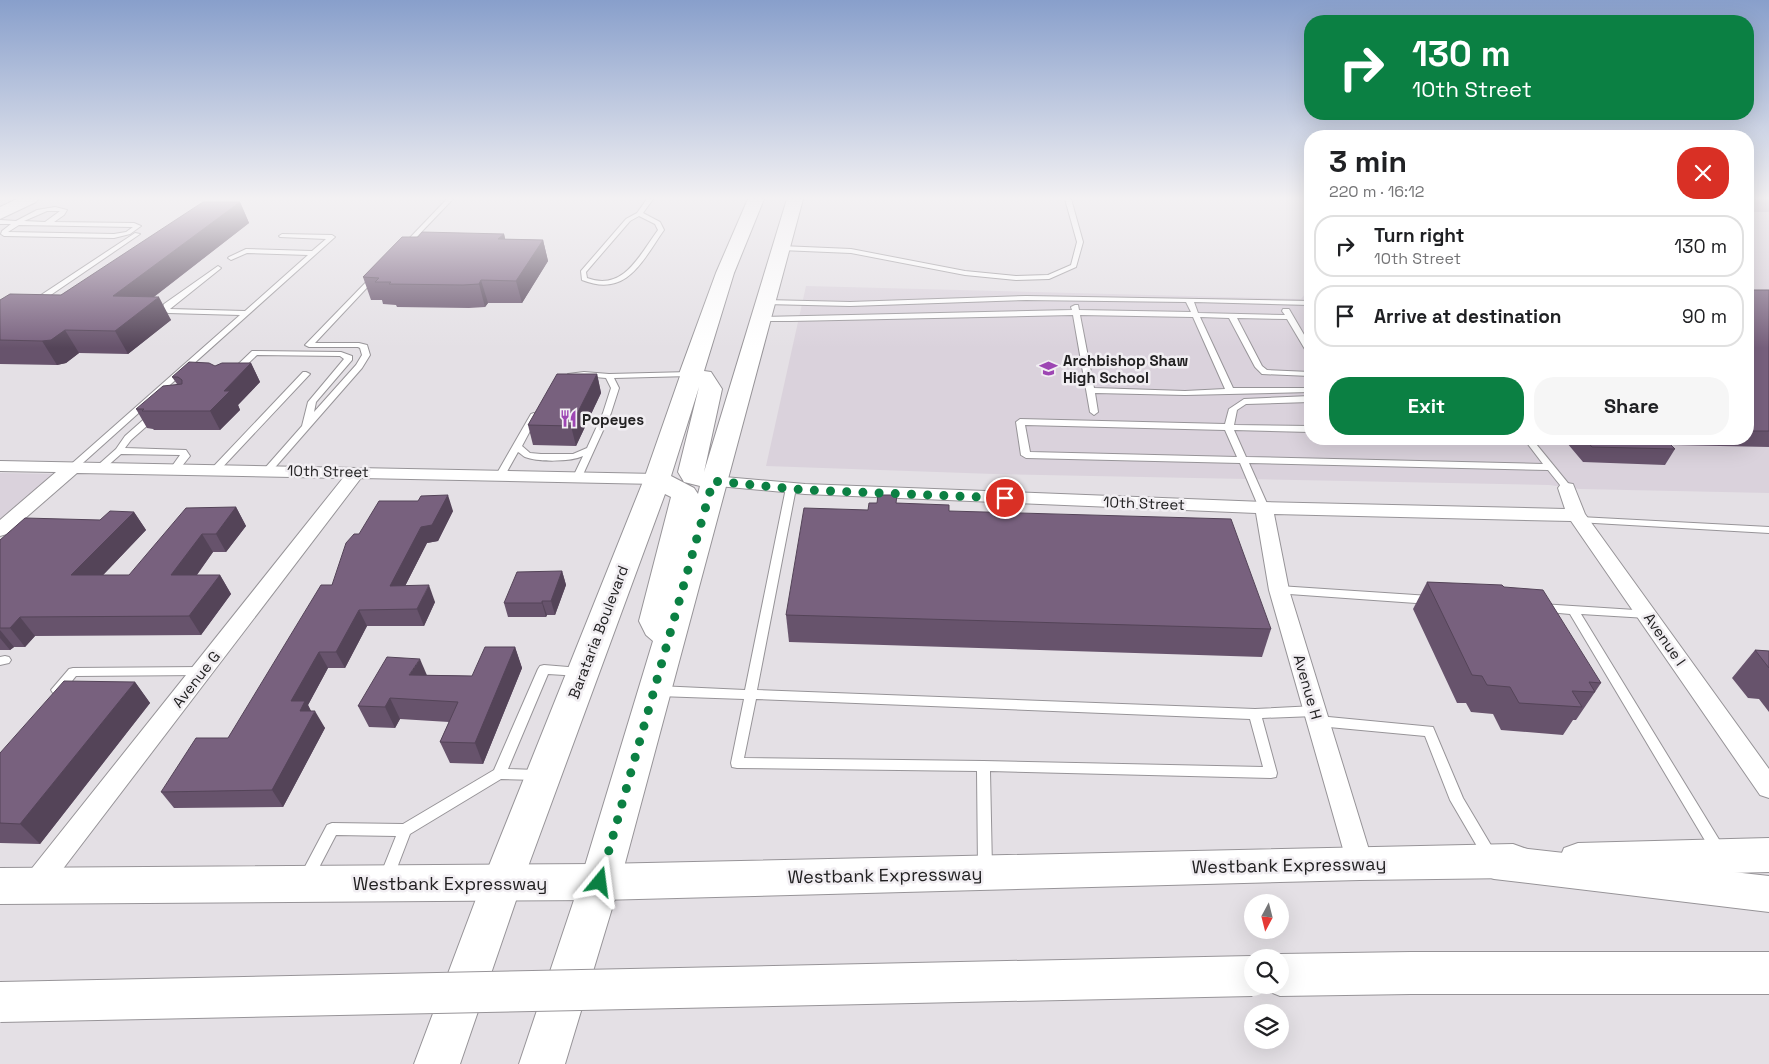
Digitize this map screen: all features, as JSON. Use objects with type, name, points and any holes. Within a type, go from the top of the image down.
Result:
[{"type":"main road","name":"Barataria Boulevard","points":[[437,1064],[502,883],[657,479],[690,374],[724,273],[735,249]]},
{"type":"main road","points":[[542,1064],[600,882],[781,249]]},
{"type":"main road","points":[[690,374],[703,377],[711,389],[691,472],[693,477],[713,481]]},
{"type":"main road","points":[[657,479],[685,494],[654,621],[657,627],[669,638]]},
{"type":"main road","name":"Westbank Expressway","points":[[17,886],[600,882],[1769,855]]},
{"type":"main road","points":[[1494,862],[1769,894]]},
{"type":"main road","points":[[1289,975],[1769,973]]},
{"type":"main road","points":[[0,1002],[1244,976]]},
{"type":"street","name":"10th Street","points":[[0,466],[657,479]]},
{"type":"street","points":[[0,530],[72,468]]},
{"type":"street","name":"Avenue G","points":[[17,886],[202,671],[357,472]]},
{"type":"street","name":"10th Street","points":[[713,481],[792,488],[1264,508],[1578,518]]},
{"type":"street","name":"Avenue I","points":[[1567,488],[1578,518],[1769,788]]},
{"type":"street","name":"Avenue H","points":[[1264,508],[1279,590],[1360,863]]},
{"type":"lane","points":[[31,305],[115,249]]},
{"type":"lane","points":[[72,468],[319,249]]},
{"type":"lane","points":[[603,249],[583,272],[584,279],[603,284],[621,280],[628,275],[647,249]]},
{"type":"lane","points":[[796,249],[851,251],[973,274],[1016,278],[1049,277],[1074,266],[1078,249]]},
{"type":"lane","points":[[230,258],[246,251],[314,253]]},
{"type":"lane","points":[[85,268],[101,268]]},
{"type":"lane","points":[[218,268],[167,306],[166,309],[168,311],[246,313]]},
{"type":"lane","points":[[268,470],[305,430],[359,366],[367,351],[364,347],[359,345],[310,345],[380,271]]},
{"type":"lane","points":[[763,311],[850,304],[1026,298],[1304,303]]},
{"type":"lane","points":[[1075,298],[1075,312],[1094,412]]},
{"type":"lane","points":[[1189,300],[1230,391]]},
{"type":"lane","points":[[1280,301],[1304,341]]},
{"type":"lane","points":[[763,311],[849,319],[1075,312],[1289,316]]},
{"type":"lane","points":[[1232,316],[1259,367],[1264,372],[1304,374]]},
{"type":"lane","points":[[230,375],[255,353],[341,354],[349,358],[312,402],[305,430]]},
{"type":"lane","points":[[215,470],[306,374]]},
{"type":"lane","points":[[563,378],[584,374],[609,376],[690,374]]},
{"type":"lane","points":[[578,477],[607,413],[615,388],[609,376]]},
{"type":"lane","points":[[1090,390],[1185,393],[1304,390]]},
{"type":"lane","points":[[1264,508],[1229,428],[1233,408],[1244,402],[1304,399]]},
{"type":"lane","points":[[101,467],[119,452],[128,438],[164,407]]},
{"type":"lane","points":[[501,475],[538,408]]},
{"type":"lane","points":[[1304,429],[1020,422],[1026,455],[1551,467]]},
{"type":"lane","points":[[1533,445],[1567,488]]},
{"type":"lane","points":[[517,446],[527,455],[541,457],[574,457],[590,450]]},
{"type":"lane","points":[[119,452],[183,452],[185,456],[176,469]]},
{"type":"lane","points":[[792,488],[737,763],[1271,772],[1255,714]]},
{"type":"lane","points":[[1578,518],[1769,530]]},
{"type":"lane","points":[[1279,590],[1446,601]]},
{"type":"lane","points":[[1534,607],[1647,614]]},
{"type":"lane","points":[[1573,610],[1721,856]]},
{"type":"lane","points":[[499,774],[544,669],[583,672]]},
{"type":"lane","points":[[48,700],[73,672],[202,671]]},
{"type":"lane","points":[[654,691],[1316,716],[1429,731],[1457,800],[1494,862]]},
{"type":"lane","points":[[983,766],[985,872]]},
{"type":"lane","points":[[303,884],[332,828],[405,830],[499,774],[543,775]]},
{"type":"lane","points":[[384,884],[405,830]]},
{"type":"shaded area","name":"Archbishop Shaw High School","points":[[1754,249],[1769,249],[1769,493],[1580,489],[1549,485],[994,474],[766,466],[806,286],[1301,299],[1304,295],[1304,445],[1754,445]]},
{"type":"shaded area","points":[[0,473],[57,474],[0,522]]},
{"type":"building","points":[[132,249],[177,249],[113,296],[159,297],[115,331],[65,330],[51,340],[0,340],[0,300],[10,294],[61,295]]},
{"type":"building","points":[[391,249],[537,249],[516,281],[481,280],[479,284],[463,285],[389,284],[391,282],[375,282],[379,278],[363,277]]},
{"type":"building","points":[[1754,290],[1769,290],[1769,431],[1754,431]]},
{"type":"building","points":[[189,362],[209,363],[215,366],[222,363],[251,363],[224,391],[230,391],[210,411],[142,411],[144,409],[136,409],[163,386],[182,384],[182,380],[178,377],[172,377]]},
{"type":"building","points":[[557,374],[597,374],[571,426],[528,425]]},
{"type":"building","points":[[1590,445],[1671,445],[1675,449],[1592,447]]},
{"type":"building","points":[[448,495],[432,525],[421,527],[390,586],[429,585],[417,609],[359,610],[336,652],[319,652],[291,701],[305,701],[300,711],[315,711],[272,790],[161,792],[196,738],[228,738],[321,585],[332,585],[346,543],[354,534],[359,534],[379,501],[418,501],[421,496]]},
{"type":"building","points":[[878,495],[897,495],[896,503],[949,505],[949,511],[1231,519],[1271,629],[786,615],[804,508],[868,510],[869,503],[877,503]]},
{"type":"building","points":[[236,507],[216,534],[202,534],[171,575],[220,575],[189,616],[20,617],[10,628],[0,628],[0,540],[25,518],[100,520],[110,511],[134,512],[71,575],[129,575],[186,508]]},
{"type":"building","points":[[562,571],[551,601],[542,601],[542,603],[504,603],[517,572]]},
{"type":"building","points":[[1427,582],[1502,585],[1504,587],[1543,590],[1601,683],[1589,682],[1595,692],[1572,691],[1582,707],[1519,703],[1510,687],[1487,685],[1482,676],[1472,675]]},
{"type":"building","points":[[485,647],[515,647],[475,743],[440,742],[458,702],[390,698],[385,707],[358,706],[387,657],[420,659],[409,675],[472,676]]},
{"type":"building","points":[[1755,650],[1769,651],[1769,668]]},
{"type":"building","points":[[64,681],[135,682],[20,824],[0,823],[0,753]]},
{"type":"place","name":"Archbishop Shaw High School","points":[[1049,369]]},
{"type":"place","name":"Popeyes","points":[[568,419]]},
{"type":"route","points":[[600,882],[713,481],[805,490],[1005,498]]}]
